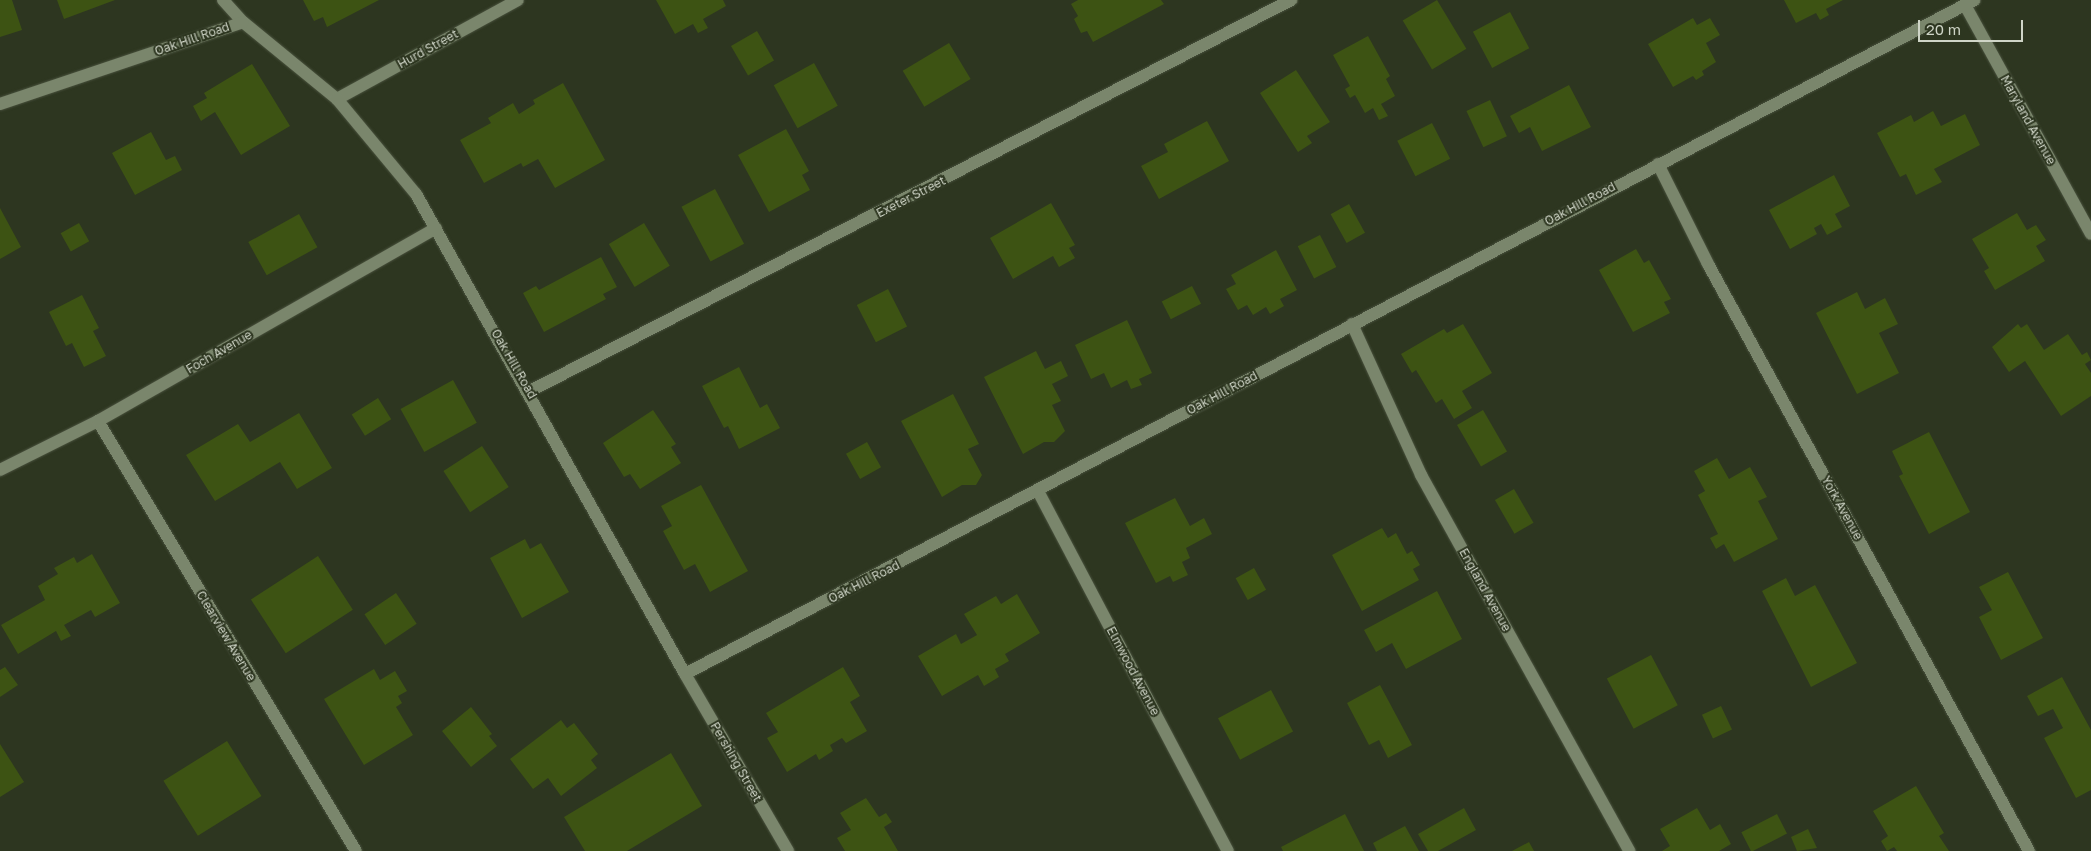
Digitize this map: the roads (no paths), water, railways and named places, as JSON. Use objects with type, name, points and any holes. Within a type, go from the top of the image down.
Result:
[{"type":"street","points":[[223,0],[243,22]]},
{"type":"street","name":"Hurd Street","points":[[337,99],[518,0]]},
{"type":"street","name":"Exeter Street","points":[[530,391],[1291,0]]},
{"type":"street","name":"Oak Hill Road","points":[[0,104],[243,22],[337,99],[411,187],[436,228],[530,391],[685,674],[1038,491],[1352,324],[1969,2]]},
{"type":"street","name":"Maryland Avenue","points":[[1969,2],[2091,234]]},
{"type":"street","name":"York Avenue","points":[[1658,164],[1708,264],[2029,851]]},
{"type":"street","name":"Foch Avenue","points":[[0,470],[98,420],[436,228]]},
{"type":"street","name":"England Avenue","points":[[1352,324],[1420,475],[1629,851]]},
{"type":"street","name":"Clearview Avenue","points":[[98,420],[356,851]]},
{"type":"street","name":"Elmwood Avenue","points":[[1038,491],[1228,851]]},
{"type":"street","name":"Pershing Street","points":[[685,674],[788,851]]}]
